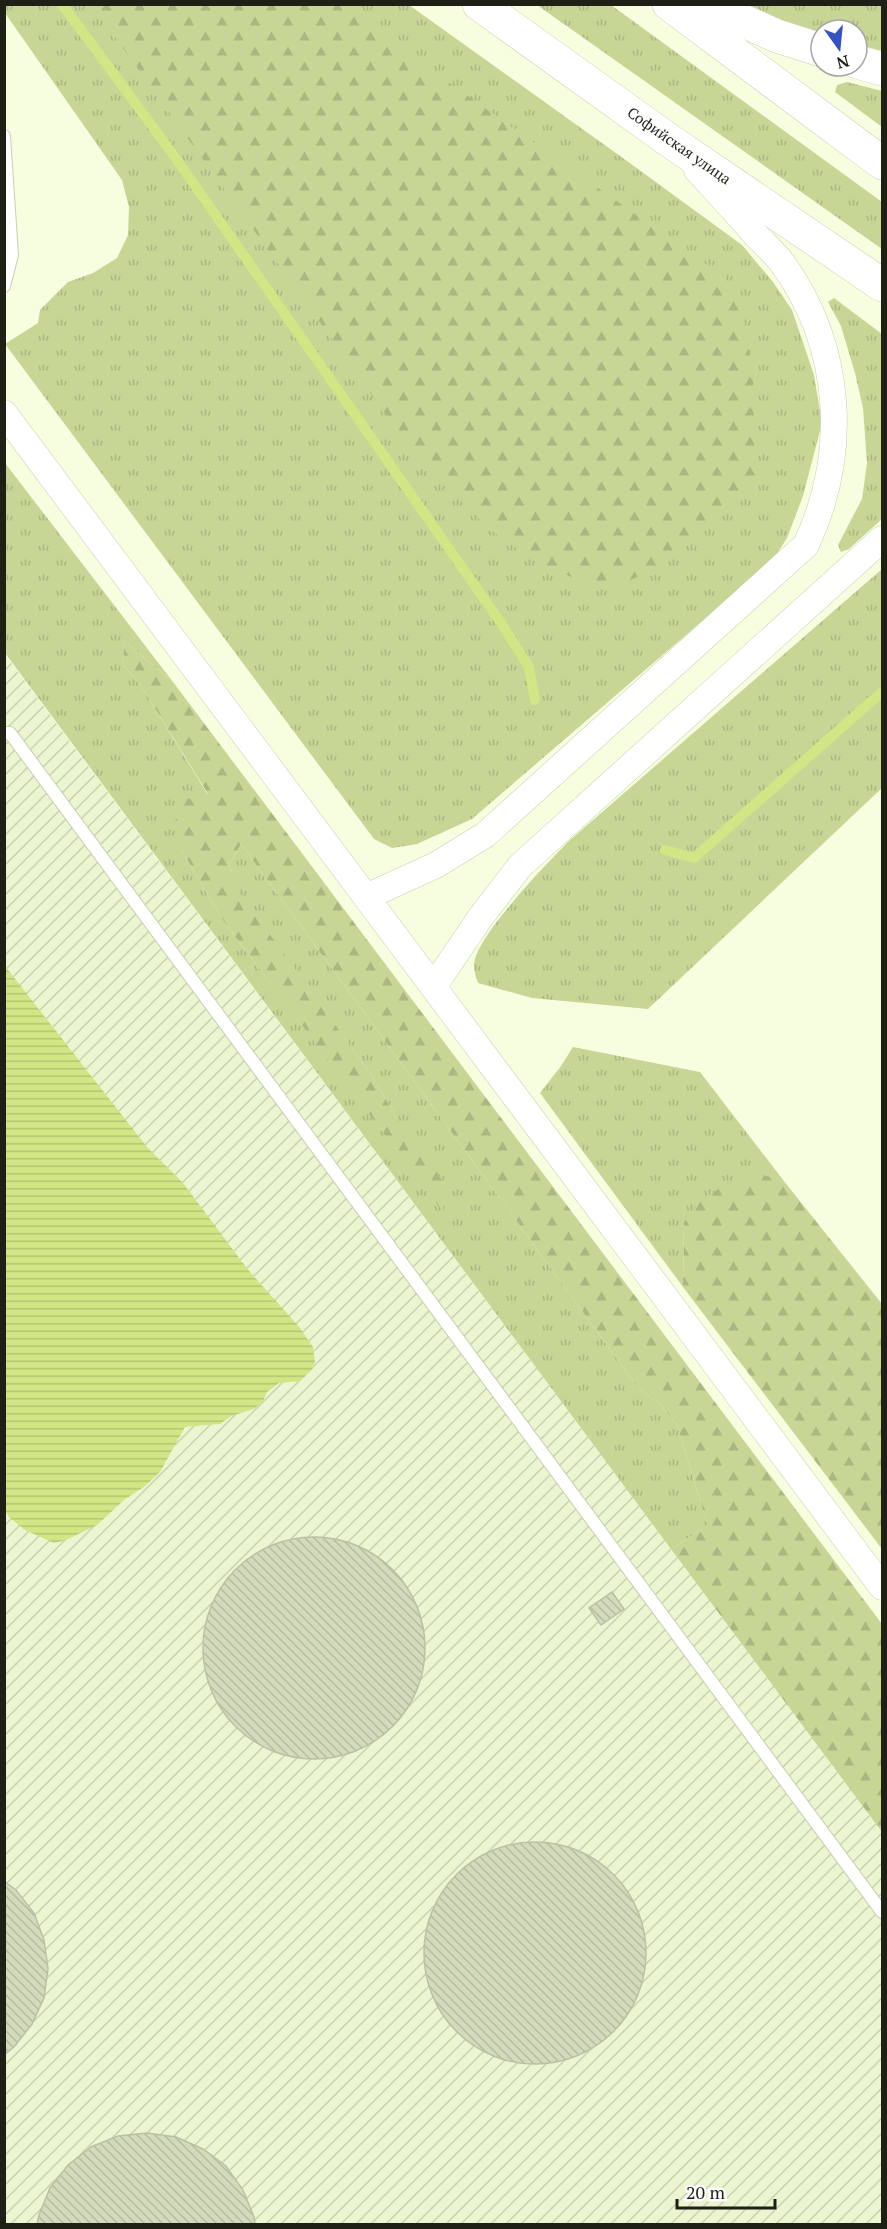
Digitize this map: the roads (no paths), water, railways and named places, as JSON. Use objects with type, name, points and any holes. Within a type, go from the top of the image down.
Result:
[{"type":"main road","name":"Софийская улица","points":[[478,4],[670,141],[882,285]]},
{"type":"main road","points":[[669,4],[882,163]]},
{"type":"main road","points":[[705,4],[777,36],[809,46]]},
{"type":"street","points":[[366,897],[436,865],[485,835],[806,545],[818,520],[828,486],[836,423],[831,383],[819,336],[808,306],[783,264],[670,141]]},
{"type":"street","points":[[4,413],[882,1587]]},
{"type":"street","points":[[434,986],[480,918],[520,866],[882,539]]},
{"type":"lane","points":[[4,136],[12,255],[4,286]]},
{"type":"lane","points":[[4,733],[10,732],[882,1912]]},
{"type":"waterway","points":[[62,4],[172,153],[501,623],[529,667],[535,700]]},
{"type":"waterway","points":[[665,850],[694,858],[882,692]]}]
